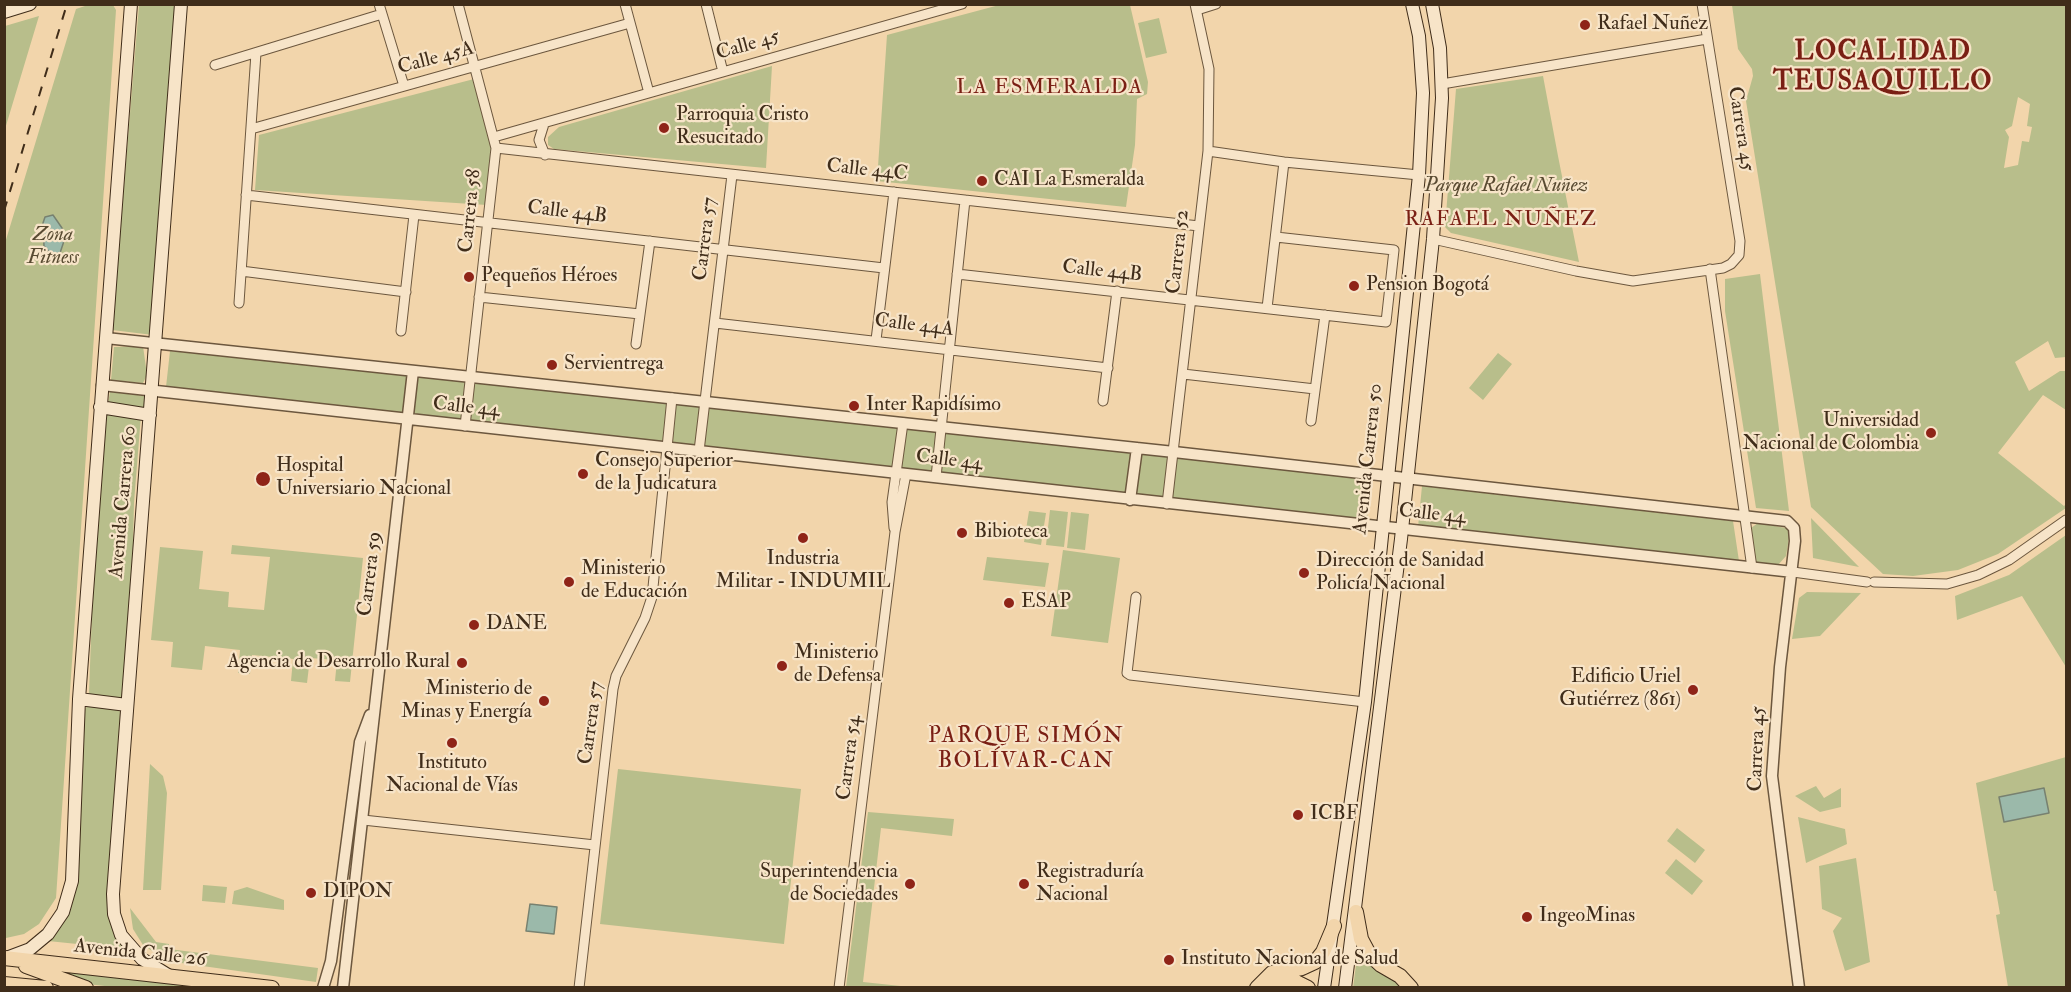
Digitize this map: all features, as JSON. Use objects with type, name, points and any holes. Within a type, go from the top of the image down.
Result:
[{"type":"main road","points":[[4,12],[30,4]]},
{"type":"main road","name":"Avenida Carrera 60","points":[[4,958],[30,949],[48,934],[57,923],[69,898],[72,881],[79,699],[131,4]]},
{"type":"main road","name":"Avenida Carrera 60","points":[[172,977],[156,969],[130,949],[121,935],[114,914],[113,894],[157,344],[181,4]]},
{"type":"main road","name":"Avenida Carrera 50","points":[[1324,987],[1365,702],[1419,175],[1423,93],[1419,36],[1412,4]]},
{"type":"main road","name":"Avenida Carrera 50","points":[[1345,987],[1356,912],[1401,529],[1432,239],[1442,84],[1440,48],[1432,4]]},
{"type":"main road","points":[[100,407],[150,415]]},
{"type":"main road","points":[[79,699],[127,705]]},
{"type":"main road","points":[[1356,912],[1361,939],[1369,954],[1381,965],[1400,976],[1411,987]]},
{"type":"main road","points":[[1257,987],[1272,973],[1302,968],[1315,962],[1323,952],[1334,926]]},
{"type":"main road","points":[[4,958],[86,987]]},
{"type":"main road","name":"Avenida Calle 26","points":[[4,958],[272,987]]},
{"type":"main road","points":[[1270,987],[1284,980],[1292,980],[1308,987]]},
{"type":"main road","points":[[4,984],[46,987]]},
{"type":"street","points":[[379,4],[404,86]]},
{"type":"street","name":"Carrera 58","points":[[458,4],[496,148],[465,426]]},
{"type":"street","points":[[625,4],[649,93]]},
{"type":"street","points":[[706,4],[723,72]]},
{"type":"street","name":"Calle 45","points":[[494,137],[962,4]]},
{"type":"street","points":[[1196,7],[1216,4]]},
{"type":"street","name":"Carrera 45","points":[[1702,4],[1740,241],[1736,259],[1727,266],[1710,269]]},
{"type":"street","name":"Carrera 52","points":[[1167,504],[1208,151],[1209,69],[1196,7]]},
{"type":"street","points":[[215,64],[382,14]]},
{"type":"street","name":"Calle 45A","points":[[251,129],[630,23]]},
{"type":"street","points":[[1442,84],[1707,39]]},
{"type":"street","points":[[239,303],[256,53]]},
{"type":"street","points":[[544,124],[538,140],[545,155]]},
{"type":"street","name":"Calle 44C","points":[[496,148],[1199,226]]},
{"type":"street","points":[[1208,151],[1284,162],[1419,175]]},
{"type":"street","points":[[1267,308],[1284,162]]},
{"type":"street","name":"Carrera 57","points":[[699,451],[732,175]]},
{"type":"street","points":[[876,340],[894,192]]},
{"type":"street","name":"Calle 44B","points":[[246,195],[884,268]]},
{"type":"street","points":[[936,477],[965,200]]},
{"type":"street","points":[[401,331],[414,215]]},
{"type":"street","name":"Calle 44B","points":[[957,274],[1386,322],[1394,250],[1276,237]]},
{"type":"street","points":[[1432,239],[1633,281],[1710,269],[1752,568]]},
{"type":"street","points":[[636,344],[650,241]]},
{"type":"street","points":[[241,271],[406,292]]},
{"type":"street","points":[[1103,401],[1117,291]]},
{"type":"street","points":[[479,297],[640,314]]},
{"type":"street","points":[[1311,421],[1325,315]]},
{"type":"street","name":"Calle 44A","points":[[715,323],[1108,368]]},
{"type":"street","name":"Calle 44","points":[[106,338],[1406,477],[1781,520]]},
{"type":"street","name":"Carrera 59","points":[[343,987],[413,371]]},
{"type":"street","points":[[1183,374],[1315,389]]},
{"type":"street","name":"Calle 44","points":[[102,385],[1793,572]]},
{"type":"street","name":"Carrera 57","points":[[579,987],[616,676],[645,618],[652,597],[672,398]]},
{"type":"street","name":"Carrera 54","points":[[839,987],[895,532],[903,423]]},
{"type":"street","points":[[1130,500],[1137,448]]},
{"type":"street","name":"Carrera 45","points":[[1781,520],[1787,520],[1794,528],[1793,572],[1771,758],[1778,837],[1799,987]]},
{"type":"street","points":[[1793,572],[1871,582],[1947,584],[1978,575],[2009,560],[2067,520]]},
{"type":"street","points":[[1136,597],[1127,672],[1130,675],[1365,702]]},
{"type":"street","name":"Carrera 59","points":[[323,987],[331,961],[360,741],[373,710]]},
{"type":"street","points":[[363,820],[596,844]]},
{"type":"green space","points":[[1003,4],[1130,5],[1148,82],[1147,94],[1137,99],[1135,145],[1126,207],[877,181],[887,35]]},
{"type":"green space","name":"Zona Fitness","points":[[88,5],[113,5],[116,10],[56,898],[39,924],[24,934],[6,938],[5,243],[76,9]]},
{"type":"green space","points":[[139,5],[176,5],[153,335],[112,330]]},
{"type":"green space","points":[[1732,5],[2066,5],[2066,357],[2055,358],[2048,341],[2015,362],[2029,391],[2060,371],[2066,371],[2066,410],[2043,395],[1998,453],[2064,506],[2066,504],[2066,508],[1998,554],[1958,570],[1913,576],[1883,574],[1811,507],[1746,101],[1753,76],[1752,69],[1738,49]],"holes":[[[2018,97],[2030,104],[2027,126],[2032,127],[2029,142],[2022,141],[2018,165],[2004,168],[2009,137],[2005,130],[2012,126]]]},
{"type":"green space","points":[[39,16],[5,129],[5,26]]},
{"type":"green space","points":[[1159,18],[1167,53],[1146,58],[1138,23]]},
{"type":"green space","points":[[772,66],[766,168],[554,149],[548,145],[548,137],[559,127]]},
{"type":"green space","name":"Parque Rafael Nuñez","points":[[1543,76],[1579,262],[1451,233],[1445,227],[1456,89]]},
{"type":"green space","points":[[474,79],[493,148],[487,205],[255,190],[259,135]]},
{"type":"green space","points":[[1760,274],[1789,511],[1756,508],[1725,311],[1725,279]]},
{"type":"green space","points":[[143,346],[147,375],[143,383],[111,380],[114,347]]},
{"type":"green space","points":[[170,351],[1372,479],[1367,519],[1183,500],[166,387]]},
{"type":"green space","points":[[1498,353],[1512,364],[1483,400],[1469,388]]},
{"type":"green space","points":[[110,392],[146,396],[144,408],[108,403]]},
{"type":"green space","points":[[107,412],[141,415],[134,503],[132,587],[123,696],[120,699],[92,696],[89,693],[93,584]]},
{"type":"green space","points":[[1422,486],[1733,521],[1739,561],[1418,527]]},
{"type":"green space","points":[[1050,510],[1068,512],[1064,547],[1046,545]]},
{"type":"green space","points":[[1029,511],[1046,513],[1041,545],[1024,542]]},
{"type":"green space","points":[[1071,512],[1089,514],[1085,550],[1067,548]]},
{"type":"green space","points":[[1811,518],[1859,567],[1813,558]]},
{"type":"green space","points":[[1758,523],[1786,528],[1790,532],[1786,556],[1778,565],[1756,565],[1751,528]]},
{"type":"green space","points":[[2066,535],[2066,667],[2022,596],[1957,620],[1955,596],[2009,575]]},
{"type":"green space","points":[[232,545],[363,558],[350,682],[335,681],[337,660],[310,658],[307,683],[291,681],[293,659],[252,655],[250,674],[238,673],[240,650],[205,646],[202,670],[171,667],[173,642],[151,640],[160,547],[203,551],[199,589],[229,592],[228,607],[264,610],[270,557],[231,554]]},
{"type":"green space","points":[[1063,550],[1120,558],[1108,643],[1051,636]]},
{"type":"green space","points":[[987,557],[1049,563],[1045,587],[983,580]]},
{"type":"green space","points":[[1807,592],[1861,593],[1820,636],[1792,639],[1799,598]]},
{"type":"green space","points":[[88,705],[121,711],[109,891],[126,949],[48,941],[75,890],[85,709]]},
{"type":"green space","points":[[2066,757],[2066,987],[2008,987],[1996,915],[2000,914],[1976,783]]},
{"type":"green space","points":[[150,764],[163,776],[167,793],[161,890],[143,890]]},
{"type":"green space","points":[[618,769],[801,789],[784,944],[600,924]]},
{"type":"green space","points":[[1816,786],[1824,798],[1841,788],[1841,807],[1820,812],[1795,796]]},
{"type":"green space","points":[[868,812],[954,819],[952,836],[881,828],[863,982],[910,987],[846,987]]},
{"type":"green space","points":[[1798,817],[1845,829],[1847,844],[1806,863]]},
{"type":"green space","points":[[1677,828],[1705,850],[1695,863],[1667,841]]},
{"type":"green space","points":[[1856,858],[1870,962],[1845,971],[1833,931],[1842,918],[1822,909],[1819,866]]},
{"type":"green space","points":[[1676,859],[1703,881],[1692,895],[1665,873]]},
{"type":"green space","points":[[203,885],[227,887],[225,903],[202,901]]},
{"type":"green space","points":[[247,887],[284,900],[284,910],[232,904],[234,891]]},
{"type":"green space","points":[[130,908],[156,942],[169,944],[169,949],[318,968],[316,982],[167,961],[143,945],[133,929]]},
{"type":"green space","points":[[1359,942],[1406,988],[1353,988]]},
{"type":"green space","points":[[53,970],[203,987],[122,988],[87,984]]},
{"type":"shaded area","points":[[53,215],[62,228],[64,241],[60,253],[52,255],[44,246],[43,223],[45,217]]},
{"type":"shaded area","points":[[2044,788],[2049,813],[2004,822],[1999,797]]},
{"type":"shaded area","points":[[530,904],[557,907],[554,934],[526,931]]},
{"type":"railway","points":[[4,211],[67,4]]},
{"type":"place","name":"Rafael Nuñez","points":[[1585,25]]},
{"type":"place","name":"Parroquia Cristo Resucitado","points":[[664,128]]},
{"type":"place","name":"CAI La Esmeralda","points":[[982,181]]},
{"type":"place","name":"Pequeños Héroes","points":[[469,277]]},
{"type":"place","name":"Pension Bogotá","points":[[1354,286]]},
{"type":"place","name":"Servientrega","points":[[552,365]]},
{"type":"place","name":"Inter Rapidísimo","points":[[854,406]]},
{"type":"place","name":"Universidad Nacional de Colombia","points":[[1931,433]]},
{"type":"place","name":"Consejo Superior de la Judicatura","points":[[583,474]]},
{"type":"place","name":"Hospital Universiario Nacional","points":[[263,479]]},
{"type":"place","name":"Bibioteca","points":[[962,533]]},
{"type":"place","name":"Industria Militar - INDUMIL","points":[[803,538]]},
{"type":"place","name":"Dirección de Sanidad Policía Nacional","points":[[1304,573]]},
{"type":"place","name":"Ministerio de Educación","points":[[569,582]]},
{"type":"place","name":"ESAP","points":[[1009,603]]},
{"type":"place","name":"DANE","points":[[474,625]]},
{"type":"place","name":"Agencia de Desarrollo Rural","points":[[462,663]]},
{"type":"place","name":"Ministerio de Defensa","points":[[782,666]]},
{"type":"place","name":"Edificio Uriel Gutiérrez (861)","points":[[1693,690]]},
{"type":"place","name":"Ministerio de Minas y Energía","points":[[544,701]]},
{"type":"place","name":"Instituto Nacional de Vías","points":[[452,743]]},
{"type":"place","name":"ICBF","points":[[1298,815]]},
{"type":"place","name":"Superintendencia de Sociedades","points":[[910,884]]},
{"type":"place","name":"Registraduría Nacional","points":[[1024,884]]},
{"type":"place","name":"DIPON","points":[[311,893]]},
{"type":"place","name":"IngeoMinas","points":[[1527,917]]},
{"type":"place","name":"Instituto Nacional de Salud","points":[[1169,960]]},
{"type":"district","name":"LOCALIDAD TEUSAQUILLO","points":[[1883,68]]},
{"type":"district","name":"LA ESMERALDA","points":[[1050,88]]},
{"type":"district","name":"RAFAEL NUÑEZ","points":[[1501,220]]},
{"type":"district","name":"PARQUE SIMÓN BOLÍVAR-CAN","points":[[1026,750]]}]
